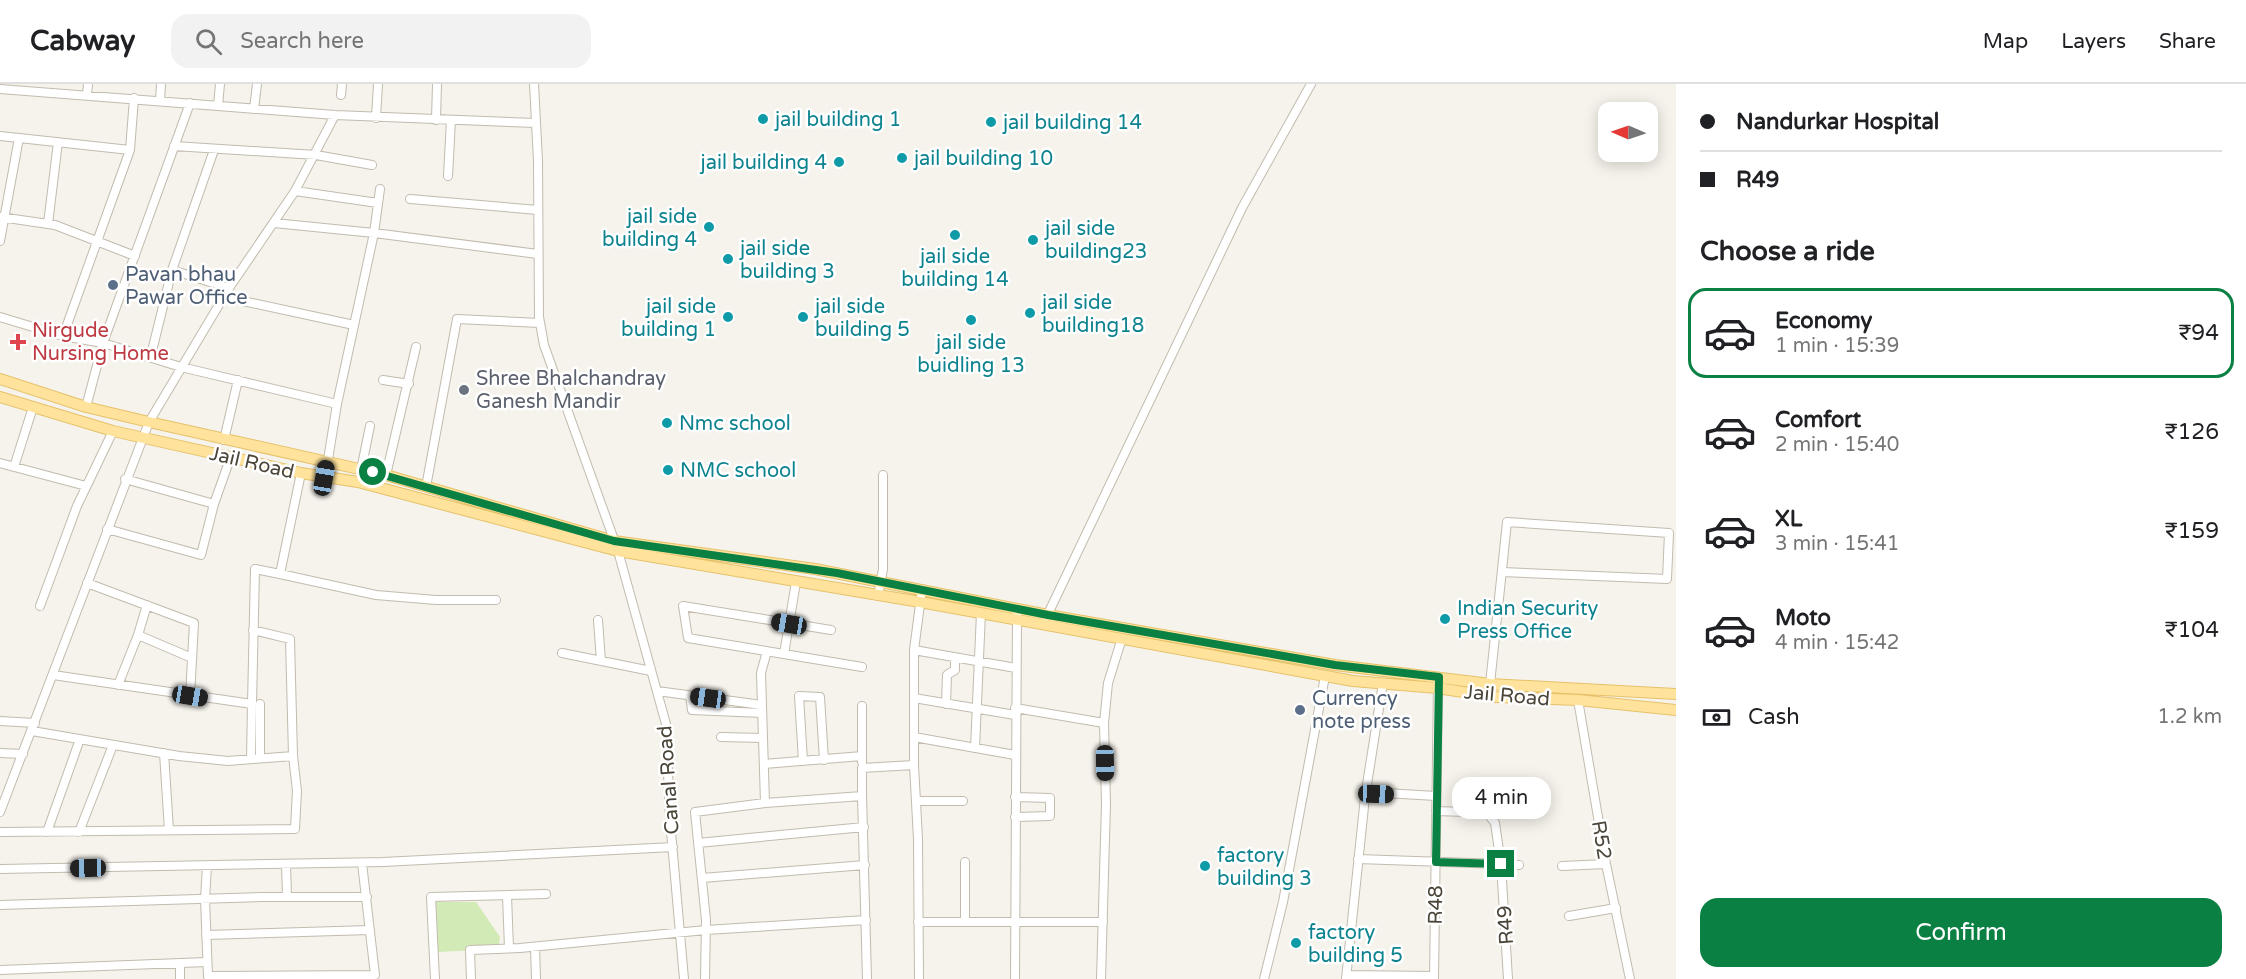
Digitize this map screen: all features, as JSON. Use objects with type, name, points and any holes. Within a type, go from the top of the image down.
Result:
[{"type":"main road","points":[[0,379],[86,406],[149,422],[386,475],[616,546],[881,581],[922,589],[1017,614]]},
{"type":"main road","name":"Jail Road","points":[[0,397],[113,431],[324,478],[358,482],[616,546],[796,582],[981,613],[1017,614],[1046,619],[1122,638],[1325,675],[1383,683],[1438,683],[1496,697],[1578,700],[1676,710]]},
{"type":"main road","points":[[1046,619],[1194,639],[1438,683],[1676,694]]},
{"type":"main road","points":[[1191,651],[1194,639]]},
{"type":"main road","points":[[1654,707],[1656,693]]},
{"type":"street","points":[[87,94],[88,84]]},
{"type":"street","points":[[160,84],[160,100]]},
{"type":"street","points":[[218,106],[220,84]]},
{"type":"street","points":[[254,109],[256,84]]},
{"type":"street","points":[[341,96],[342,84]]},
{"type":"street","points":[[376,118],[378,84]]},
{"type":"street","points":[[436,120],[437,84]]},
{"type":"street","name":"Canal Road","points":[[534,84],[540,323],[544,345],[579,448],[616,546],[666,724],[684,979]]},
{"type":"street","points":[[1046,619],[1242,208],[1311,84]]},
{"type":"street","points":[[0,89],[43,88],[218,106],[376,118],[536,123]]},
{"type":"street","points":[[63,336],[130,150],[134,98]]},
{"type":"street","points":[[86,406],[104,343],[190,103]]},
{"type":"street","points":[[0,812],[125,479],[149,422],[229,288],[295,191],[316,155],[335,115]]},
{"type":"street","points":[[448,176],[452,120]]},
{"type":"street","points":[[0,136],[130,150]]},
{"type":"street","points":[[0,241],[2,217],[19,138]]},
{"type":"street","points":[[48,224],[58,142]]},
{"type":"street","points":[[174,146],[316,155],[372,165]]},
{"type":"street","points":[[142,355],[152,351],[172,270],[214,150]]},
{"type":"street","points":[[324,478],[337,404],[374,233],[380,189]]},
{"type":"street","points":[[295,191],[378,203]]},
{"type":"street","points":[[410,199],[538,210]]},
{"type":"street","points":[[2,217],[48,224],[135,256]]},
{"type":"street","points":[[274,223],[538,254]]},
{"type":"street","points":[[172,270],[229,288]]},
{"type":"street","points":[[224,297],[354,326]]},
{"type":"street","points":[[0,317],[63,336],[104,343],[181,367],[337,404]]},
{"type":"street","points":[[426,487],[457,319],[540,323]]},
{"type":"street","points":[[386,475],[416,347]]},
{"type":"street","points":[[224,440],[238,380]]},
{"type":"street","points":[[383,380],[409,384]]},
{"type":"street","points":[[14,466],[33,407]]},
{"type":"street","points":[[361,470],[370,426]]},
{"type":"street","points":[[40,606],[86,486],[113,431]]},
{"type":"street","points":[[107,529],[201,555],[214,504],[231,456]]},
{"type":"street","points":[[0,463],[86,486]]},
{"type":"street","points":[[280,574],[301,473]]},
{"type":"street","points":[[878,596],[881,581],[883,475]]},
{"type":"street","points":[[125,479],[214,504]]},
{"type":"street","points":[[1490,684],[1507,522],[1669,533],[1666,579],[1502,572]]},
{"type":"street","points":[[255,759],[256,704],[253,630],[255,569],[376,595],[436,600],[496,600]]},
{"type":"street","points":[[784,654],[796,582]]},
{"type":"street","points":[[87,583],[194,622],[190,696]]},
{"type":"street","points":[[919,979],[914,650],[922,589]]},
{"type":"street","points":[[118,685],[147,605]]},
{"type":"street","points":[[831,630],[683,606],[688,638],[862,667]]},
{"type":"street","points":[[975,748],[981,613]]},
{"type":"street","points":[[1015,979],[1017,614]]},
{"type":"street","points":[[598,620],[600,661]]},
{"type":"street","points":[[0,832],[295,829],[297,791],[293,756],[290,639],[253,630]]},
{"type":"street","points":[[138,635],[192,658]]},
{"type":"street","points":[[1101,979],[1106,804],[1104,723],[1108,683],[1122,638]]},
{"type":"street","points":[[914,650],[1016,668]]},
{"type":"street","points":[[765,803],[761,673],[767,651]]},
{"type":"street","points":[[562,653],[651,672]]},
{"type":"street","points":[[946,704],[947,675],[955,670],[955,658]]},
{"type":"street","points":[[52,675],[256,704]]},
{"type":"street","points":[[1264,979],[1283,902],[1325,675]]},
{"type":"street","points":[[1383,683],[1358,859],[1347,977],[1434,978]]},
{"type":"street","name":"R48","points":[[1434,978],[1438,683]]},
{"type":"street","points":[[657,691],[762,709]]},
{"type":"street","points":[[690,696],[692,710],[762,709]]},
{"type":"street","points":[[803,761],[799,696],[820,698],[824,760]]},
{"type":"street","points":[[914,698],[977,709],[1015,711],[1104,723]]},
{"type":"street","name":"R52","points":[[1578,700],[1606,864],[1630,979]]},
{"type":"street","points":[[862,706],[866,920],[864,979]]},
{"type":"street","points":[[0,721],[113,745],[228,761],[293,756]]},
{"type":"street","points":[[721,737],[763,738]]},
{"type":"street","points":[[914,737],[1015,755]]},
{"type":"street","points":[[47,832],[80,739]]},
{"type":"street","points":[[79,831],[113,745]]},
{"type":"street","points":[[0,753],[23,754]]},
{"type":"street","points":[[164,753],[169,830]]},
{"type":"street","points":[[764,764],[862,756]]},
{"type":"street","points":[[862,768],[914,765]]},
{"type":"street","points":[[1368,792],[1436,796]]},
{"type":"street","points":[[705,979],[706,930],[695,812],[765,803],[862,796]]},
{"type":"street","points":[[1015,797],[1050,798],[1050,816],[1015,817]]},
{"type":"street","points":[[916,801],[963,801]]},
{"type":"street","points":[[1436,811],[1466,812]]},
{"type":"street","name":"R49","points":[[1488,814],[1496,823],[1501,864],[1508,979]]},
{"type":"street","points":[[698,843],[864,827]]},
{"type":"street","points":[[0,869],[362,863],[673,847]]},
{"type":"street","points":[[1358,859],[1519,865]]},
{"type":"street","points":[[965,862],[965,922]]},
{"type":"street","points":[[207,866],[205,899],[208,976],[302,977],[375,975],[362,863]]},
{"type":"street","points":[[286,864],[287,897]]},
{"type":"street","points":[[1562,866],[1606,864]]},
{"type":"street","points":[[702,878],[865,865]]},
{"type":"street","points":[[435,979],[431,897],[546,894]]},
{"type":"street","points":[[507,896],[509,948]]},
{"type":"street","points":[[0,905],[367,897]]},
{"type":"street","points":[[1569,916],[1616,908]]},
{"type":"street","points":[[471,979],[470,950],[535,947],[706,930],[866,920]]},
{"type":"street","points":[[918,922],[1103,922]]},
{"type":"street","points":[[206,935],[370,930]]},
{"type":"street","points":[[535,947],[536,979]]},
{"type":"street","points":[[0,970],[207,962]]},
{"type":"street","points":[[180,963],[180,979]]},
{"type":"green space","points":[[436,902],[476,902],[500,937],[498,949],[438,952]]},
{"type":"place","name":"jail building 1","points":[[763,119]]},
{"type":"place","name":"jail building 14","points":[[991,122]]},
{"type":"place","name":"jail building 10","points":[[902,158]]},
{"type":"place","name":"jail building 4","points":[[839,162]]},
{"type":"place","name":"jail side building 4","points":[[709,227]]},
{"type":"place","name":"jail side building 14","points":[[955,235]]},
{"type":"place","name":"jail side building23","points":[[1033,240]]},
{"type":"place","name":"jail side building 3","points":[[728,259]]},
{"type":"place","name":"Pavan bhau Pawar Office","points":[[113,285]]},
{"type":"place","name":"jail side building18","points":[[1030,313]]},
{"type":"place","name":"jail side building 1","points":[[728,317]]},
{"type":"place","name":"jail side building 5","points":[[803,317]]},
{"type":"place","name":"jail side buidling 13","points":[[971,320]]},
{"type":"place","name":"Nirgude Nursing Home","points":[[18,342]]},
{"type":"place","name":"Shree Bhalchandray Ganesh Mandir","points":[[464,390]]},
{"type":"place","name":"Nmc school","points":[[667,423]]},
{"type":"place","name":"NMC school","points":[[668,470]]},
{"type":"place","name":"Indian Security Press Office","points":[[1445,619]]},
{"type":"place","name":"Currency note press","points":[[1300,710]]},
{"type":"place","name":"factory building 3","points":[[1205,866]]},
{"type":"place","name":"factory building 5","points":[[1296,943]]},
{"type":"route","points":[[373,472],[614,541],[815,569],[1048,615],[1164,633],[1335,665],[1439,677],[1437,688],[1436,862],[1501,864]]}]
